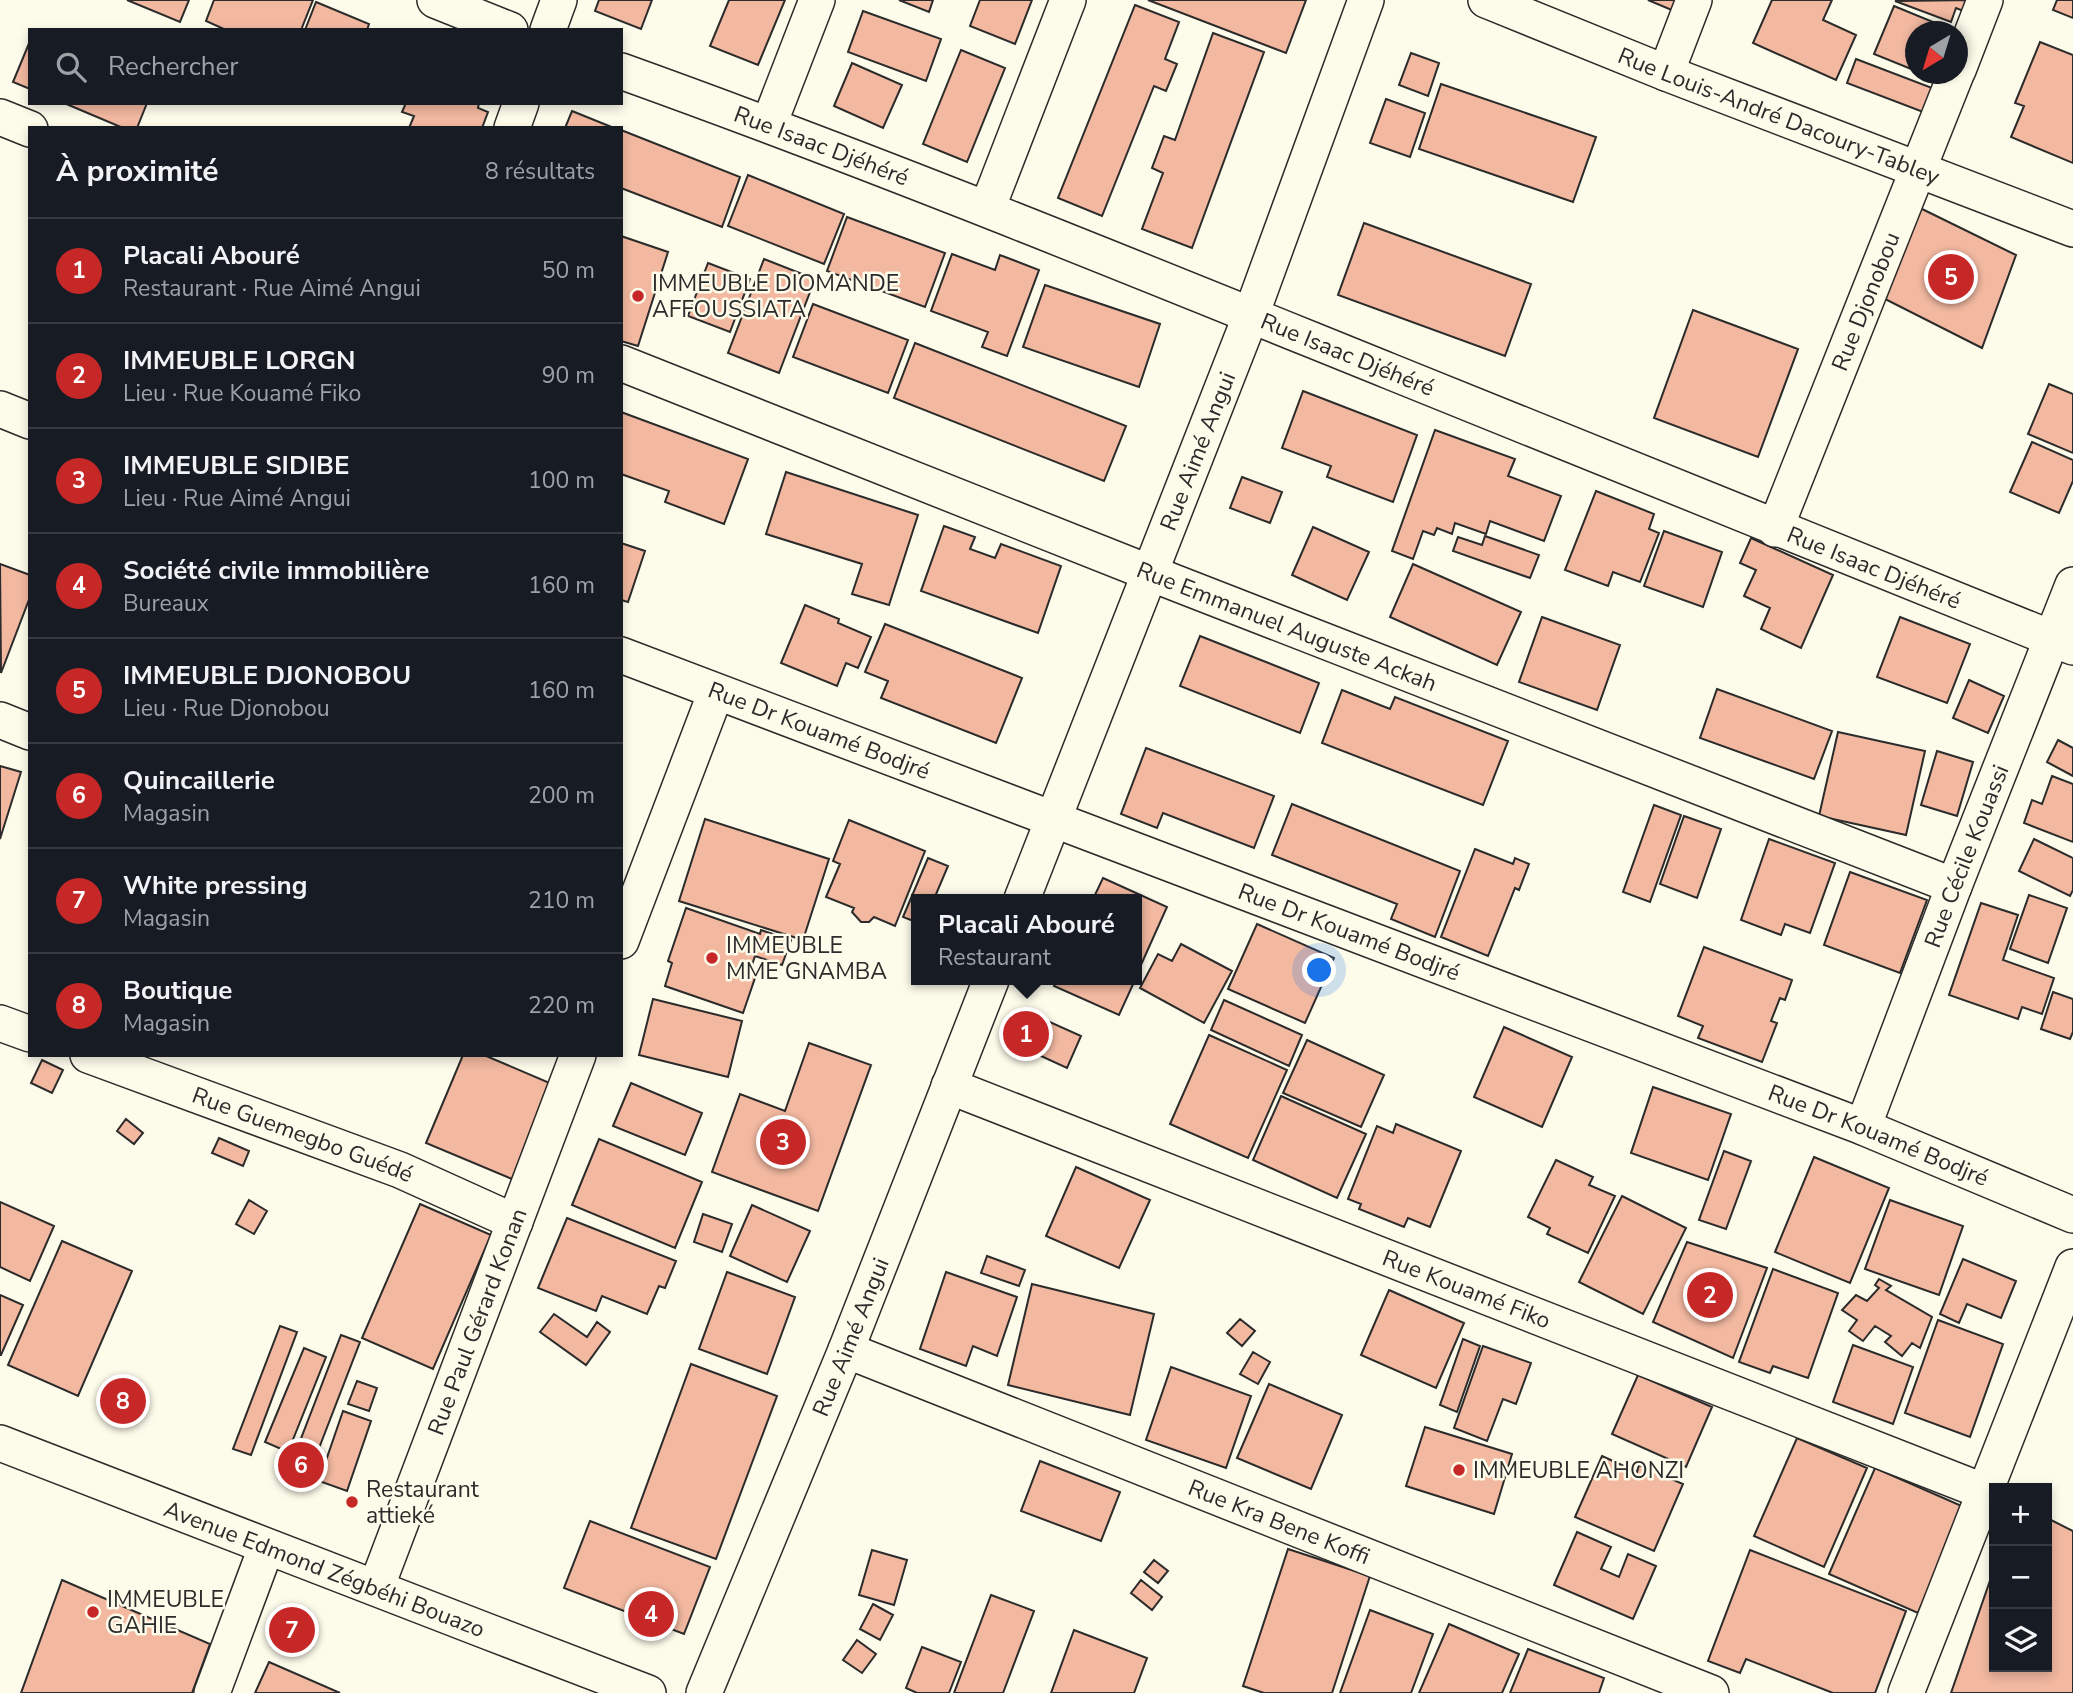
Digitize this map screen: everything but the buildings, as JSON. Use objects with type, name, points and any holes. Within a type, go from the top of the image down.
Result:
[{"type":"street","points":[[435,0],[505,28]]},
{"type":"street","points":[[549,28],[559,0]]},
{"type":"street","points":[[769,124],[817,0]]},
{"type":"street","points":[[987,209],[1068,0]]},
{"type":"street","name":"Rue Aimé Angui","points":[[1024,894],[1251,315],[1366,0]]},
{"type":"street","name":"Rue Louis-André Dacoury-Tabley","points":[[1486,0],[1666,73],[2073,229]]},
{"type":"street","points":[[1666,73],[1694,0]]},
{"type":"street","name":"Rue Djonobou","points":[[1968,44],[1985,0]]},
{"type":"street","name":"Rue Isaac Djéhéré","points":[[623,72],[769,124],[987,209],[2063,643]]},
{"type":"street","name":"Rue Djonobou","points":[[1775,529],[1952,84]]},
{"type":"street","points":[[513,126],[520,105]]},
{"type":"street","points":[[0,117],[28,128]]},
{"type":"street","name":"Rue Emmanuel Auguste Ackah","points":[[623,364],[1150,573],[1954,886]]},
{"type":"street","points":[[0,409],[28,420]]},
{"type":"street","name":"Rue Cécile Kouassi","points":[[1863,1127],[1954,886],[2063,643],[2073,585]]},
{"type":"street","name":"Rue Dr Kouamé Bodjré","points":[[623,656],[1863,1127],[2073,1215]]},
{"type":"street","points":[[623,936],[716,692]]},
{"type":"street","points":[[0,720],[28,731]]},
{"type":"street","name":"Rue Aimé Angui","points":[[704,1693],[846,1350],[988,985]]},
{"type":"street","points":[[0,1023],[28,1033]]},
{"type":"street","name":"Rue Guemegbo Guédé","points":[[93,1057],[400,1170],[515,1222]]},
{"type":"street","name":"Rue Paul Gérard Konan","points":[[376,1588],[577,1057]]},
{"type":"street","name":"Rue Kouamé Fiko","points":[[949,1086],[1986,1492]]},
{"type":"street","points":[[1906,1693],[2073,1267]]},
{"type":"street","name":"Rue Kra Bene Koffi","points":[[846,1350],[1711,1693]]},
{"type":"street","name":"Avenue Edmond Zégbéhi Bouazo","points":[[0,1443],[266,1548],[649,1693]]},
{"type":"street","points":[[212,1693],[266,1548]]},
{"type":"place","name":"IMMEUBLE DJONOBOU","points":[[1951,277]]},
{"type":"place","name":"IMMEUBLE DIOMANDE AFFOUSSIATA","points":[[638,296]]},
{"type":"place","name":"IMMEUBLE MME GNAMBA","points":[[712,958]]},
{"type":"place","name":"Placali Abouré","points":[[1026,1034]]},
{"type":"place","name":"IMMEUBLE SIDIBE","points":[[783,1142]]},
{"type":"place","name":"IMMEUBLE LORGN","points":[[1710,1295]]},
{"type":"place","name":"Boutique","points":[[123,1401]]},
{"type":"place","name":"Quincaillerie","points":[[301,1465]]},
{"type":"place","name":"IMMEUBLE AHONZI","points":[[1459,1470]]},
{"type":"place","name":"Restaurant attieké","points":[[352,1502]]},
{"type":"place","name":"IMMEUBLE GAHIE","points":[[93,1612]]},
{"type":"place","name":"Société civile immobilière","points":[[651,1614]]},
{"type":"place","name":"White pressing","points":[[292,1630]]}]
